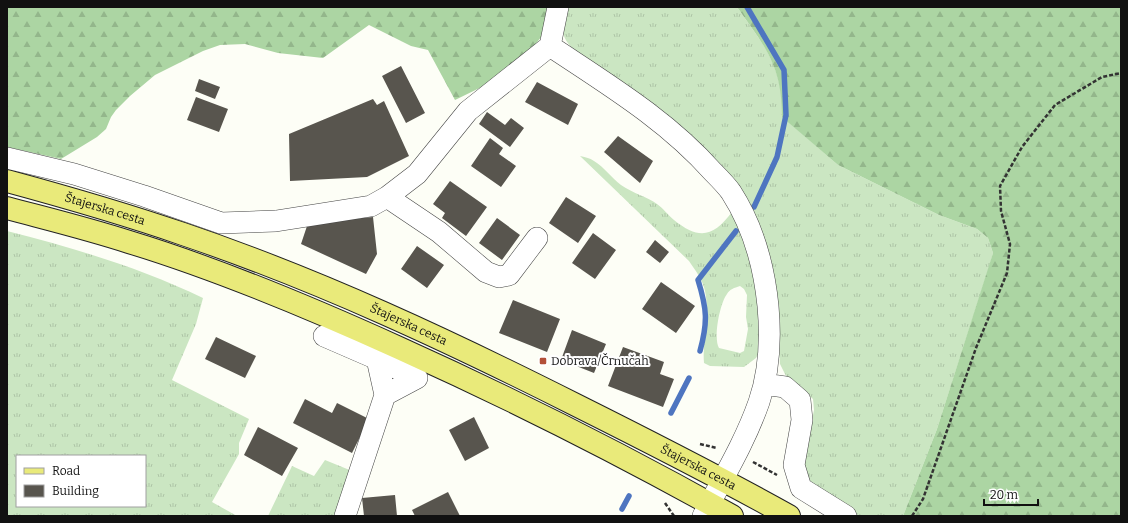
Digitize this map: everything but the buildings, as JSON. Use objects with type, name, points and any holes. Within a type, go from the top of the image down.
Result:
[{"type":"main road","name":"Štajerska cesta","points":[[7,181],[75,200],[184,234],[383,312],[480,357],[724,479],[789,516]]},
{"type":"main road","name":"Štajerska cesta","points":[[7,208],[130,242],[232,278],[335,319],[466,378],[564,426],[668,479],[707,510],[732,516]]},
{"type":"street","points":[[7,158],[74,174],[144,196],[221,223],[276,221],[371,206],[387,197],[417,174],[468,111],[550,46],[558,7]]},
{"type":"street","points":[[550,46],[640,106],[698,155],[731,192],[755,240],[766,284],[770,334],[769,362],[764,384],[751,423],[737,455],[707,510]]},
{"type":"street","points":[[387,197],[439,232],[486,272],[499,277],[509,275],[537,238]]},
{"type":"street","points":[[324,336],[417,378],[385,395]]},
{"type":"street","points":[[345,516],[385,395],[377,359]]},
{"type":"street","points":[[764,384],[785,388],[800,400],[802,420],[794,465],[801,488],[846,516]]},
{"type":"path","points":[[912,516],[923,499],[976,348],[1007,273],[1010,244],[1002,211],[1000,186],[1022,147],[1055,105],[1102,77],[1121,73]]},
{"type":"path","points":[[695,443],[723,449]]},
{"type":"path","points":[[664,502],[674,516]]},
{"type":"green space","points":[[7,7],[554,7],[542,36],[530,51],[496,80],[455,100],[428,50],[411,46],[369,25],[323,58],[278,53],[245,44],[220,45],[203,51],[155,75],[116,110],[106,129],[97,137],[61,159],[7,147]]},
{"type":"green space","points":[[567,7],[737,7],[764,46],[770,58],[779,84],[783,117],[838,165],[939,215],[977,229],[988,238],[993,253],[990,264],[937,429],[903,516],[859,516],[818,491],[808,482],[805,470],[805,455],[814,410],[813,399],[786,376],[780,364],[775,285],[764,237],[747,198],[690,137],[574,50],[566,39],[563,30]]},
{"type":"green space","points":[[737,7],[1121,7],[1121,516],[903,516],[937,429],[993,253],[988,238],[977,229],[939,215],[838,165],[782,117],[779,84],[775,70],[764,46]]},
{"type":"green space","points":[[580,156],[594,161],[621,185],[661,207],[683,227],[692,231],[706,233],[713,231],[732,212],[748,247],[760,301],[761,349],[756,358],[744,367],[710,366],[704,363],[707,309],[705,291],[698,275],[689,261]],"holes":[[[740,286],[744,289],[747,295],[746,317],[748,329],[744,351],[740,353],[719,348],[717,343],[717,329],[724,298],[734,288]]]},
{"type":"green space","points":[[7,231],[57,244],[131,268],[180,287],[203,298],[196,324],[172,380],[249,419],[239,443],[239,454],[212,502],[237,516],[7,516]]},
{"type":"green space","points":[[325,460],[352,471],[341,516],[268,516],[292,466],[314,476]]},
{"type":"waterway","points":[[747,7],[784,70],[786,115],[777,157],[754,207]]},
{"type":"waterway","points":[[700,351],[704,332],[705,308],[698,280],[736,231]]},
{"type":"waterway","points":[[671,413],[689,378]]},
{"type":"waterway","points":[[622,509],[629,496]]},
{"type":"place","name":"Dobrava/Črnučah","points":[[543,361]]}]
